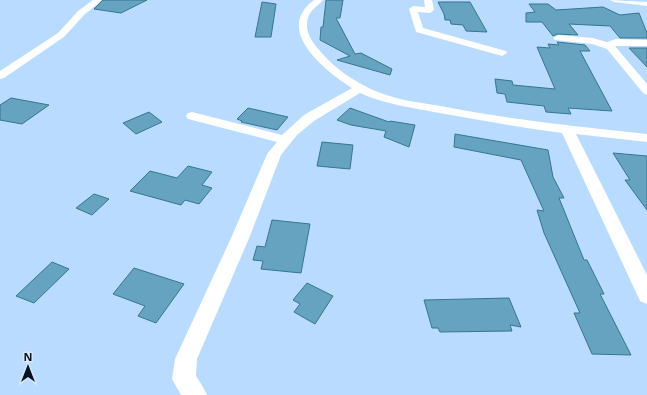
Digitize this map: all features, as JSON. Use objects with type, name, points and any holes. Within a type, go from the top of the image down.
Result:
[{"type":"street","points":[[0,76],[61,35],[81,13],[98,0]]},
{"type":"street","points":[[319,0],[307,10],[303,18],[304,35],[312,49],[344,78],[360,88],[376,95],[456,113],[567,130],[647,138]]},
{"type":"street","points":[[428,0],[430,10],[413,9],[419,30],[502,53]]},
{"type":"street","points":[[614,0],[647,4]]},
{"type":"street","points":[[558,38],[593,41],[610,47],[647,91]]},
{"type":"street","points":[[610,47],[609,46],[616,42],[647,43]]},
{"type":"street","points":[[194,395],[184,379],[186,359],[241,236],[274,154],[292,132],[309,118],[360,88]]},
{"type":"street","points":[[192,116],[286,140]]},
{"type":"street","points":[[567,130],[647,295]]},
{"type":"building","points":[[103,0],[147,0],[121,13],[94,9]]},
{"type":"building","points":[[326,0],[343,0],[340,18],[336,18],[355,54],[361,53],[392,69],[390,75],[337,60],[350,56],[320,40]]},
{"type":"building","points":[[262,2],[276,4],[271,37],[255,37]]},
{"type":"building","points":[[438,2],[470,2],[487,32],[466,31],[463,25],[451,24],[450,20],[445,20],[444,14]]},
{"type":"building","points":[[529,4],[548,4],[556,10],[603,7],[620,15],[639,13],[647,33],[647,38],[620,38],[610,26],[569,24],[578,35],[558,34],[553,36],[542,22],[526,22],[526,13],[535,12]]},
{"type":"building","points":[[557,42],[585,45],[590,51],[580,51],[612,111],[568,108],[571,114],[546,112],[544,106],[507,102],[505,94],[497,93],[495,79],[512,81],[513,85],[555,89],[537,47],[550,48],[548,44],[559,45]]},
{"type":"building","points":[[629,48],[647,48],[647,67]]},
{"type":"building","points":[[11,98],[49,105],[22,124],[0,120],[0,105]]},
{"type":"building","points":[[248,108],[288,117],[277,130],[241,122],[242,121],[237,119]]},
{"type":"building","points":[[350,108],[389,122],[415,125],[409,147],[384,137],[386,131],[351,125],[337,120]]},
{"type":"building","points":[[149,112],[162,122],[136,134],[123,123]]},
{"type":"building","points":[[455,134],[548,150],[553,177],[564,198],[559,198],[584,260],[587,260],[604,294],[600,294],[631,355],[592,354],[574,313],[580,313],[544,233],[537,210],[544,211],[521,160],[454,147]]},
{"type":"building","points":[[322,142],[353,145],[350,169],[317,166]]},
{"type":"building","points":[[613,153],[647,156],[647,210],[625,180],[630,180]]},
{"type":"building","points":[[188,166],[212,172],[202,185],[212,188],[199,204],[185,200],[181,205],[130,191],[150,171],[177,178]]},
{"type":"building","points":[[94,194],[109,199],[92,215],[76,208]]},
{"type":"building","points":[[272,220],[310,224],[301,273],[261,269],[263,261],[253,260],[257,246],[265,247]]},
{"type":"building","points":[[52,262],[69,269],[34,303],[16,296]]},
{"type":"building","points":[[134,268],[184,284],[156,323],[138,316],[145,306],[113,294]]},
{"type":"building","points":[[307,283],[333,296],[315,324],[294,312],[300,304],[293,300]]},
{"type":"building","points":[[509,298],[521,327],[510,325],[512,331],[440,332],[438,328],[432,328],[424,300]]}]
